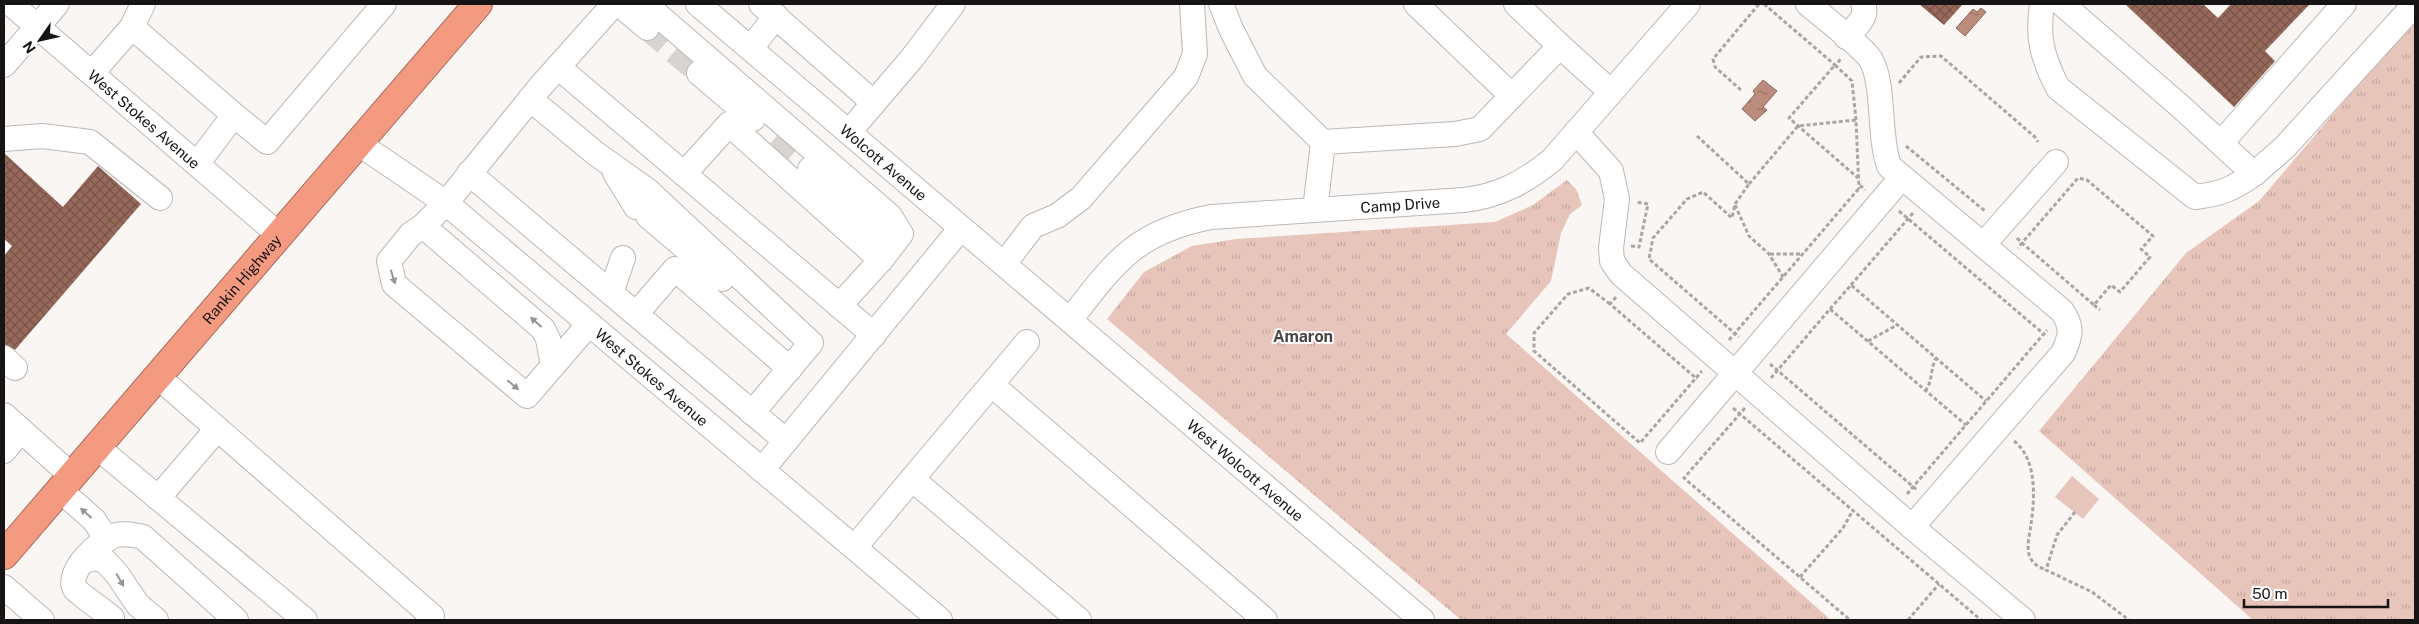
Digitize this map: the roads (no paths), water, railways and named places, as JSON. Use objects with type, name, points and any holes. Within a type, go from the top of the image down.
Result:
[{"type":"highway","name":"Rankin Highway","points":[[4,555],[278,234],[478,4]]},
{"type":"street","name":"West Stokes Avenue","points":[[11,4],[278,234]]},
{"type":"street","points":[[4,64],[56,4]]},
{"type":"street","points":[[92,73],[132,28],[144,4]]},
{"type":"street","points":[[132,28],[267,142],[384,4]]},
{"type":"street","points":[[589,324],[527,396],[394,284],[389,261],[411,234],[423,226],[446,204],[530,99],[614,4]]},
{"type":"street","points":[[619,4],[647,28]]},
{"type":"street","points":[[645,4],[890,216],[901,234],[840,306]]},
{"type":"street","name":"Wolcott Avenue","points":[[698,4],[1070,320]]},
{"type":"street","points":[[849,132],[913,58],[952,4]]},
{"type":"street","points":[[1004,264],[1033,226],[1057,216],[1081,198],[1186,77],[1195,54],[1192,4]]},
{"type":"street","points":[[1221,4],[1231,29],[1255,76],[1322,142],[1455,134],[1480,129],[1560,46]]},
{"type":"street","points":[[1416,4],[1512,96]]},
{"type":"street","points":[[1516,4],[1611,92]]},
{"type":"street","name":"Camp Drive","points":[[1070,320],[1107,272],[1124,256],[1149,236],[1180,223],[1211,217],[1486,197],[1510,188],[1533,176],[1552,160],[1688,4]]},
{"type":"street","points":[[1808,4],[1870,59],[1876,72],[1883,151],[1889,166],[2063,312],[2069,321],[2071,336],[2064,352],[1912,527]]},
{"type":"street","points":[[1846,37],[1862,20],[1865,8],[1863,4]]},
{"type":"street","points":[[2042,4],[2038,30],[2047,67],[2058,88],[2195,197],[2216,195],[2235,188],[2285,147],[2415,4]]},
{"type":"street","points":[[2062,4],[2254,174]]},
{"type":"street","points":[[2221,143],[2344,4]]},
{"type":"street","points":[[751,48],[768,10],[874,103]]},
{"type":"street","points":[[558,67],[874,335]]},
{"type":"street","points":[[699,73],[775,138]]},
{"type":"street","points":[[530,99],[608,162],[647,190],[811,344],[752,413]]},
{"type":"street","points":[[197,164],[234,114]]},
{"type":"street","points":[[684,174],[729,124],[888,251]]},
{"type":"street","points":[[1576,132],[1611,171],[1617,199],[1611,238],[1612,261],[1621,274],[1912,527],[2023,620]]},
{"type":"street","points":[[4,139],[42,136],[90,142],[160,198]]},
{"type":"street","points":[[1315,210],[1322,142]]},
{"type":"street","name":"West Stokes Avenue","points":[[358,143],[446,204],[940,620]]},
{"type":"street","points":[[608,162],[642,212],[730,286],[758,293]]},
{"type":"street","points":[[1983,245],[2056,162]]},
{"type":"street","points":[[810,169],[888,251]]},
{"type":"street","points":[[469,173],[786,442]]},
{"type":"street","points":[[1668,452],[1902,177]]},
{"type":"street","points":[[423,226],[543,329],[548,339],[553,366]]},
{"type":"street","points":[[762,470],[961,228]]},
{"type":"street","points":[[611,293],[623,258]]},
{"type":"street","points":[[636,314],[674,269],[790,369]]},
{"type":"street","name":"West Wolcott Avenue","points":[[1070,320],[1422,620]]},
{"type":"street","points":[[855,547],[1027,342]]},
{"type":"street","points":[[157,376],[432,616],[428,620]]},
{"type":"street","points":[[992,385],[1265,620]]},
{"type":"street","points":[[4,451],[12,423]]},
{"type":"street","points":[[12,423],[66,483],[107,540]]},
{"type":"street","points":[[158,498],[217,429]]},
{"type":"street","points":[[97,447],[305,620]]},
{"type":"street","points":[[912,479],[1078,620]]},
{"type":"street","points":[[112,618],[97,604],[76,590],[72,582],[75,570],[97,546],[114,535],[129,534],[143,537],[236,620]]},
{"type":"street","points":[[82,562],[94,558],[105,561],[138,604],[156,620]]},
{"type":"street","points":[[4,587],[42,620]]},
{"type":"water","points":[[1981,8],[1986,12],[1965,36],[1956,28],[1973,9],[1977,12]]},
{"type":"water","points":[[1763,80],[1777,91],[1763,107],[1767,110],[1755,121],[1742,109],[1755,94],[1753,91]]},
{"type":"tunnel","points":[[647,28],[699,73]]},
{"type":"tunnel","points":[[775,138],[810,169]]},
{"type":"district","name":"Amaron","points":[[1303,336]]}]
